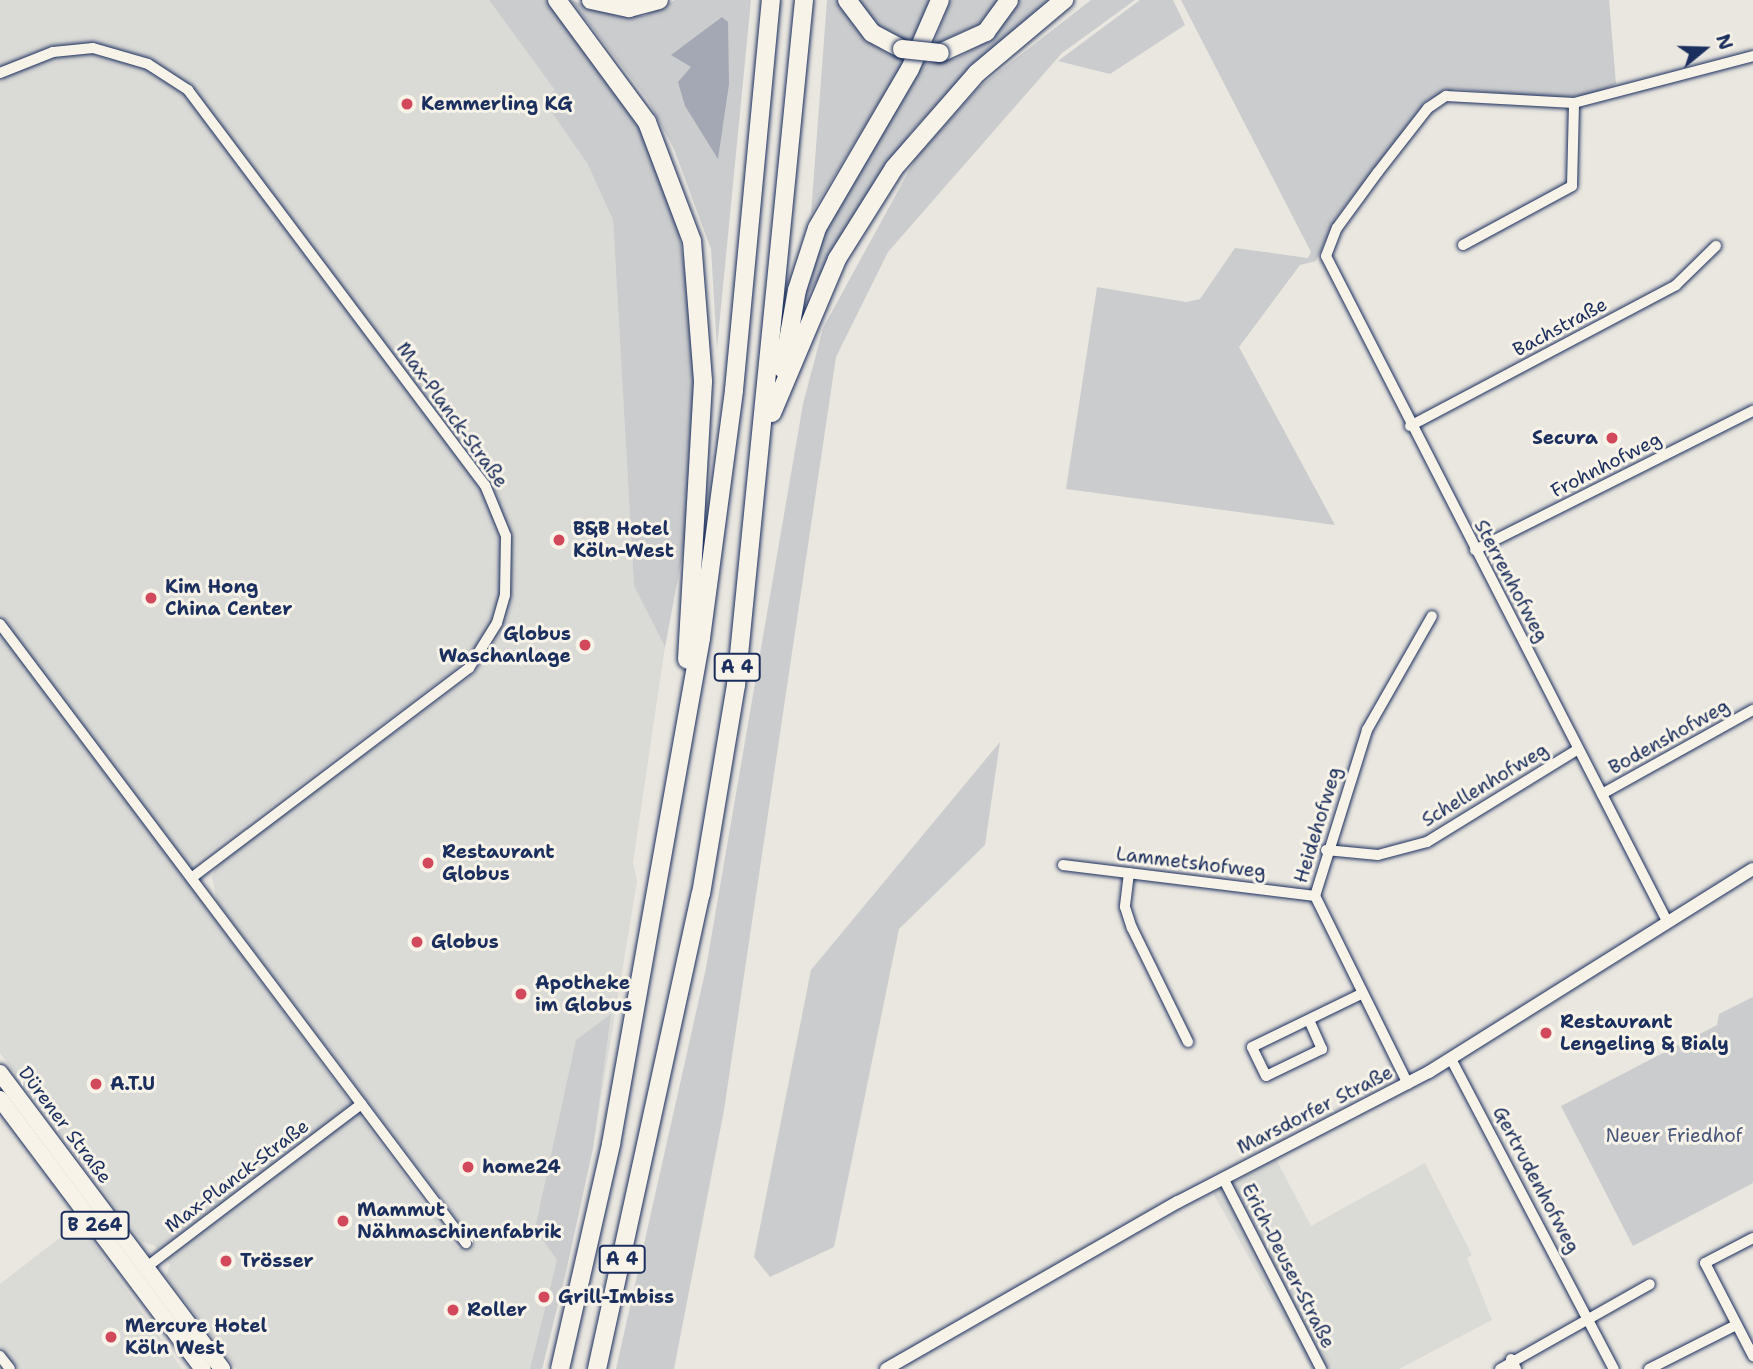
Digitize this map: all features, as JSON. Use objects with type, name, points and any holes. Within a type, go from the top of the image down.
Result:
[{"type":"highway","points":[[557,0],[620,79],[658,143],[697,269],[703,382],[684,729]]},
{"type":"highway","points":[[591,0],[629,8],[659,0]]},
{"type":"highway","name":"A 4","points":[[560,1369],[611,1144],[684,729],[734,390],[771,0]]},
{"type":"highway","name":"A 4","points":[[597,1369],[701,894],[736,684],[804,0]]},
{"type":"highway","points":[[847,0],[872,33],[902,49],[940,53],[986,32],[1009,0]]},
{"type":"highway","points":[[781,386],[797,289],[817,228],[910,69],[940,0]]},
{"type":"highway","points":[[762,439],[781,386],[837,259],[894,168],[977,73],[1064,0]]},
{"type":"main road","name":"Dürener Straße","points":[[0,1073],[141,1272],[203,1369]]},
{"type":"main road","name":"Dürener Straße","points":[[0,1100],[222,1369]]},
{"type":"street","name":"Max-Planck-Straße","points":[[0,72],[53,52],[93,48],[148,64],[188,90],[485,485],[506,536],[505,595],[497,623],[469,668],[191,878]]},
{"type":"street","points":[[1463,245],[1572,186],[1574,103],[1753,56]]},
{"type":"street","name":"Sterrenhofweg","points":[[1574,103],[1464,94],[1438,100],[1337,228],[1326,256],[1410,426],[1667,921]]},
{"type":"street","name":"Bachstraße","points":[[1410,426],[1676,285],[1716,246]]},
{"type":"street","name":"Frohnhofweg","points":[[1475,551],[1753,411]]},
{"type":"street","name":"Heidehofweg","points":[[1408,1084],[1359,995],[1315,896],[1326,850],[1367,730],[1432,616]]},
{"type":"street","points":[[0,624],[466,1243]]},
{"type":"street","name":"Bodenshofweg","points":[[1602,794],[1753,710]]},
{"type":"street","name":"Schellenhofweg","points":[[1326,850],[1378,855],[1427,842],[1578,749]]},
{"type":"street","name":"Lammetshofweg","points":[[1063,865],[1315,896]]},
{"type":"street","name":"Marsdorfer Straße","points":[[886,1369],[1223,1178],[1408,1084],[1753,869]]},
{"type":"street","points":[[1129,873],[1125,907],[1132,928],[1188,1042]]},
{"type":"street","points":[[1309,1020],[1322,1048],[1266,1076],[1252,1047],[1359,995]]},
{"type":"street","name":"Gertrudenhofweg","points":[[1451,1059],[1614,1369]]},
{"type":"street","name":"Max-Planck-Straße","points":[[141,1272],[361,1104]]},
{"type":"street","name":"Erich-Deuser-Straße","points":[[1223,1178],[1321,1369]]},
{"type":"street","points":[[1753,1238],[1705,1263],[1753,1356]]},
{"type":"street","points":[[1500,1369],[1511,1359],[1650,1284]]},
{"type":"street","points":[[1649,1369],[1736,1325]]},
{"type":"street","points":[[0,1356],[10,1369]]},
{"type":"street","points":[[1511,1359],[1517,1369]]},
{"type":"shaded area","points":[[0,0],[489,0],[556,90],[543,100],[587,163],[613,220],[634,586],[665,647],[633,862],[637,881],[593,1148],[542,1369],[236,1369],[166,1276],[170,1265],[154,1245],[142,1242],[0,1053]],"holes":[[[496,639],[474,674],[219,862],[212,876],[217,902],[472,1239],[458,1249],[181,873]]]},
{"type":"shaded area","points":[[722,17],[728,22],[729,84],[718,159],[685,106],[678,82],[691,67],[671,55]]},
{"type":"shaded area","points":[[1276,1159],[1311,1226],[1425,1163],[1472,1255],[1467,1258],[1492,1320],[1399,1369],[1311,1369],[1213,1193]]},
{"type":"shaded area","points":[[79,1223],[182,1369],[0,1369],[0,1284]]},
{"type":"green space","points":[[489,0],[546,0],[585,41],[647,137],[677,220],[691,312],[694,409],[690,514],[665,647],[634,586],[613,220],[587,163],[543,100],[555,90]]},
{"type":"green space","points":[[571,0],[618,16],[644,16],[675,0],[751,0],[717,348],[711,249],[674,149],[647,99]]},
{"type":"green space","points":[[827,0],[838,0],[883,51],[905,60],[811,214]]},
{"type":"green space","points":[[853,0],[932,0],[914,43],[888,37]]},
{"type":"green space","points":[[950,0],[1003,0],[988,21],[934,44]]},
{"type":"green space","points":[[1017,0],[1053,0],[976,63],[909,134],[803,303],[817,245],[924,62],[956,59],[984,43]]},
{"type":"green space","points":[[1091,0],[1135,0],[1062,53],[888,252],[836,357],[724,1110],[674,1369],[616,1369],[706,968],[803,404],[823,328],[916,158],[978,88]]},
{"type":"green space","points":[[1140,0],[1173,0],[1185,25],[1110,74],[1058,61]]},
{"type":"green space","points":[[1181,0],[1609,0],[1616,84],[1593,95],[1548,98],[1455,89],[1427,100],[1336,218],[1316,261],[1300,265],[1239,347],[1335,525],[1066,489],[1097,287],[1186,302],[1200,299],[1235,248],[1308,258],[1311,252]]},
{"type":"green space","points":[[1000,742],[985,845],[899,929],[834,1247],[770,1277],[754,1257],[811,970]]},
{"type":"green space","name":"Neuer Friedhof","points":[[1753,997],[1753,1183],[1633,1246],[1561,1106],[1717,1025],[1719,1014]]},
{"type":"green space","points":[[611,1014],[593,1148],[566,1272],[542,1369],[530,1369],[557,1260],[535,1229],[576,1040]]},
{"type":"place","name":"Kemmerling KG","points":[[407,104]]},
{"type":"place","name":"Secura","points":[[1612,438]]},
{"type":"place","name":"B&B Hotel Köln-West","points":[[559,540]]},
{"type":"place","name":"Kim Hong China Center","points":[[151,598]]},
{"type":"place","name":"Globus Waschanlage","points":[[585,645]]},
{"type":"place","name":"Restaurant Globus","points":[[428,863]]},
{"type":"place","name":"Globus","points":[[417,942]]},
{"type":"place","name":"Apotheke im Globus","points":[[521,994]]},
{"type":"place","name":"Restaurant Lengeling & Bialy","points":[[1546,1033]]},
{"type":"place","name":"A.T.U","points":[[96,1084]]},
{"type":"place","name":"home24","points":[[468,1167]]},
{"type":"place","name":"Mammut Nähmaschinenfabrik","points":[[343,1221]]},
{"type":"place","name":"Trösser","points":[[226,1261]]},
{"type":"place","name":"Grill-Imbiss","points":[[544,1297]]},
{"type":"place","name":"Roller","points":[[453,1310]]},
{"type":"place","name":"Mercure Hotel Köln West","points":[[111,1337]]}]
